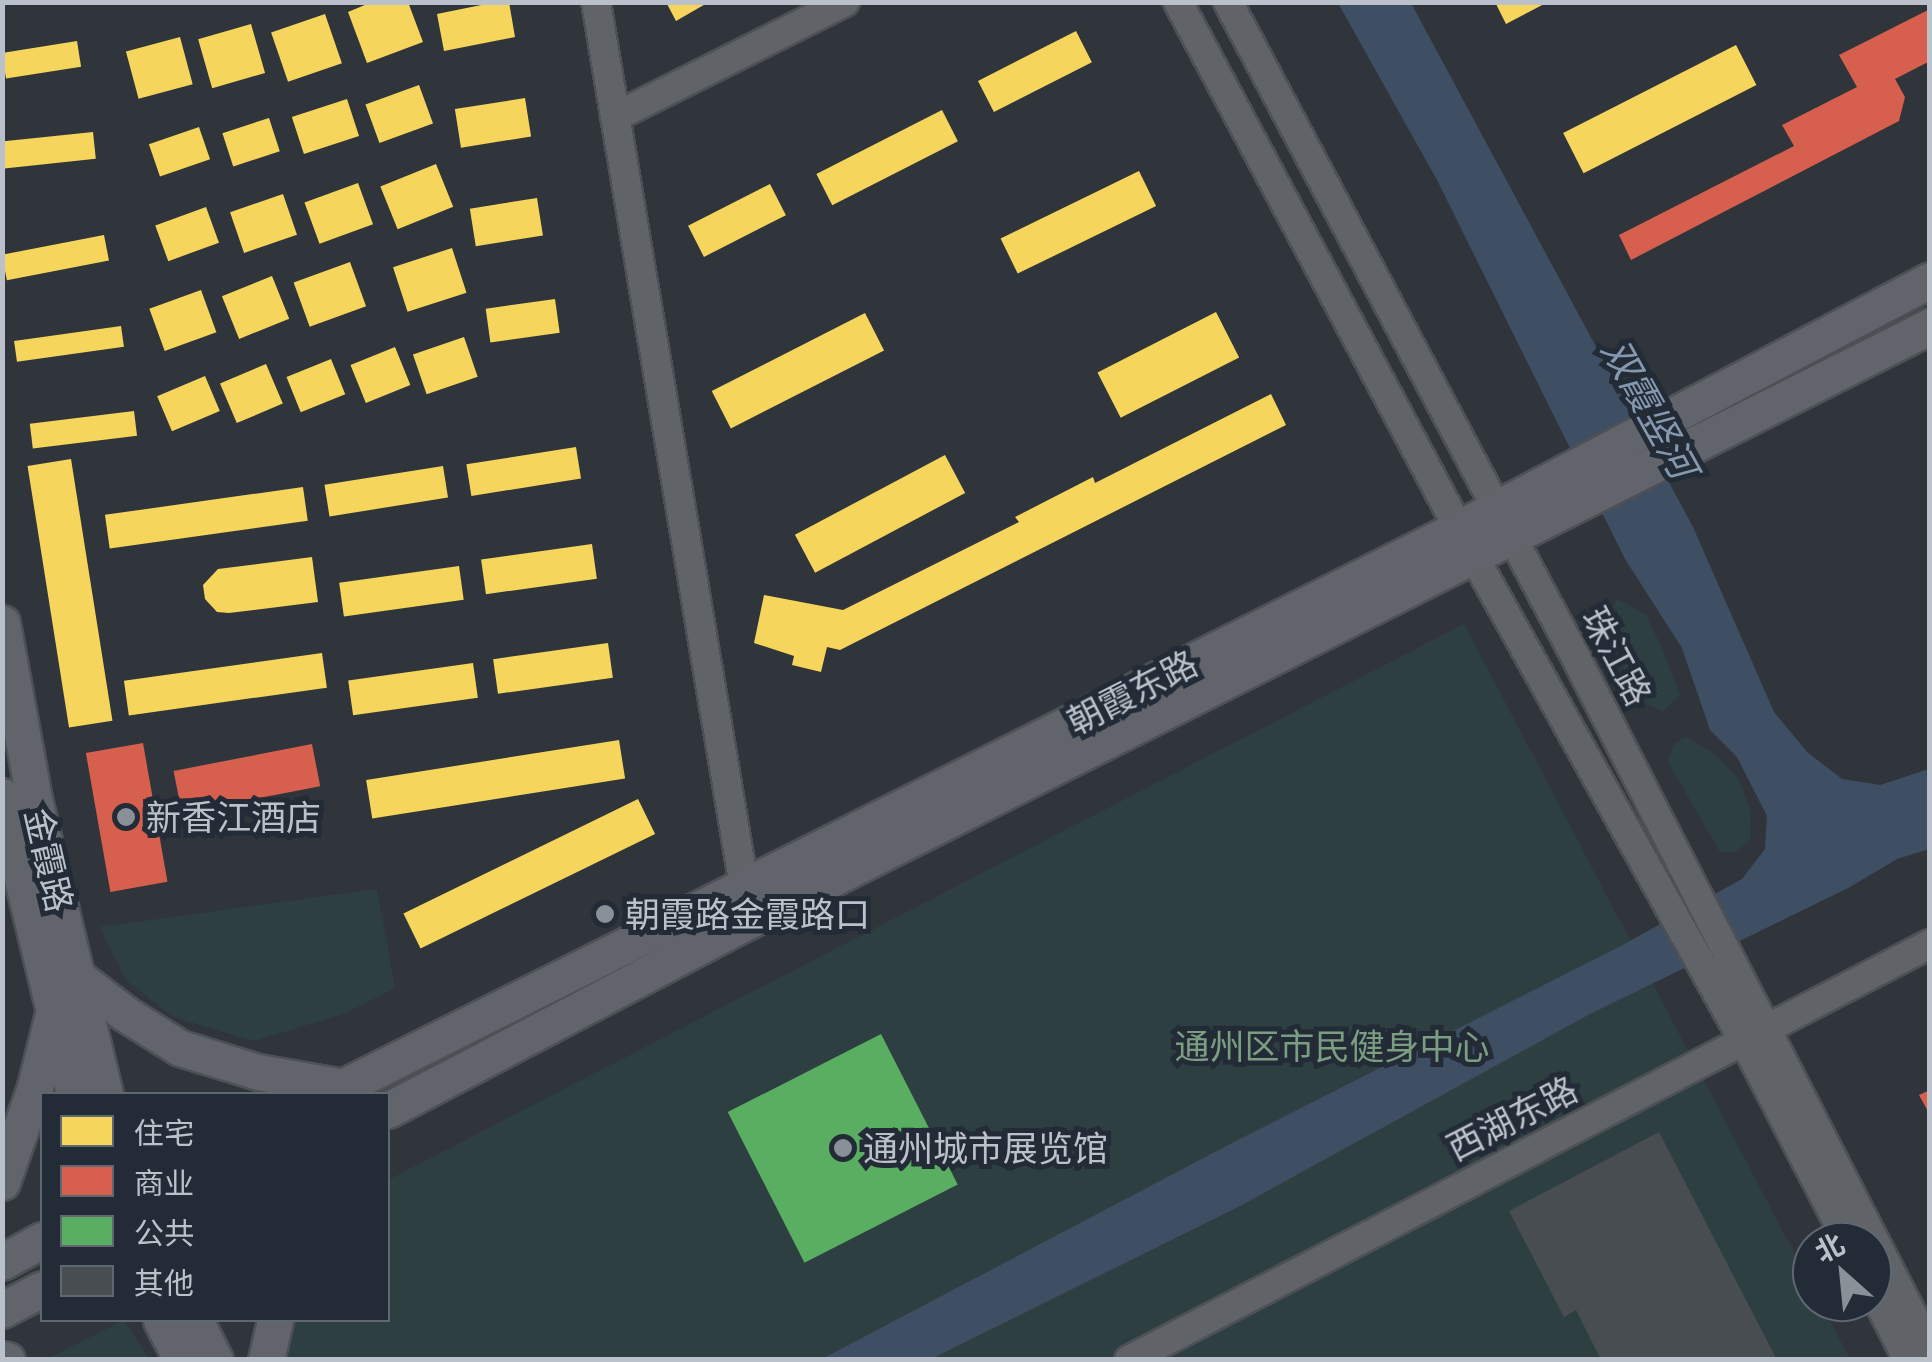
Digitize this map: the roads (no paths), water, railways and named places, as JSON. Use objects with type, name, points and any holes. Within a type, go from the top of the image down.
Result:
[{"type":"main road","name":"朝霞东路","points":[[1466,542],[1494,507],[1930,280]]},
{"type":"main road","name":"朝霞东路","points":[[336,1091],[747,904],[1466,542],[1511,538],[1930,326]]},
{"type":"main road","name":"金霞路","points":[[2,623],[34,799],[104,1092]]},
{"type":"main road","name":"金霞路","points":[[2,796],[74,1092]]},
{"type":"main road","name":"朝霞东路","points":[[390,1109],[747,904]]},
{"type":"main road","points":[[76,976],[180,1048],[336,1091]]},
{"type":"main road","points":[[2,1182],[35,1087],[54,1012]]},
{"type":"main road","points":[[390,1136],[446,1080]]},
{"type":"main road","points":[[2,1262],[40,1241]]},
{"type":"main road","points":[[2,1310],[40,1291]]},
{"type":"main road","points":[[162,1322],[182,1360]]},
{"type":"main road","points":[[195,1322],[215,1360]]},
{"type":"main road","points":[[266,1360],[275,1322]]},
{"type":"street","points":[[596,2],[747,904]]},
{"type":"street","points":[[616,117],[844,2]]},
{"type":"street","name":"珠江路","points":[[1178,2],[1466,542],[1667,902],[1716,964],[1930,1349]]},
{"type":"street","name":"珠江路","points":[[1228,2],[1694,890],[1716,964]]},
{"type":"street","name":"西湖东路","points":[[1130,1360],[1930,944]]},
{"type":"street","name":"珠江路","points":[[1755,1036],[1839,1222]]},
{"type":"street","points":[[1889,1322],[1908,1360]]},
{"type":"water","points":[[1338,3],[1411,3],[1693,527],[1774,712],[1807,752],[1842,779],[1880,785],[1929,769],[1929,849],[1897,859],[1850,887],[1590,1014],[1240,1206],[931,1359],[820,1360],[1232,1143],[1617,948],[1742,879],[1765,849],[1767,816],[1737,757],[1710,730],[1682,648],[1625,559],[1437,180]]},
{"type":"place","name":"新香江酒店","points":[[126,817]]},
{"type":"place","name":"朝霞路金霞路口","points":[[605,914]]},
{"type":"place","name":"通州城市展览馆","points":[[843,1148]]},
{"type":"water label","name":"双霞竖河","points":[[1650,408]]},
{"type":"park label","name":"通州区市民健身中心","points":[[1332,1046]]}]
